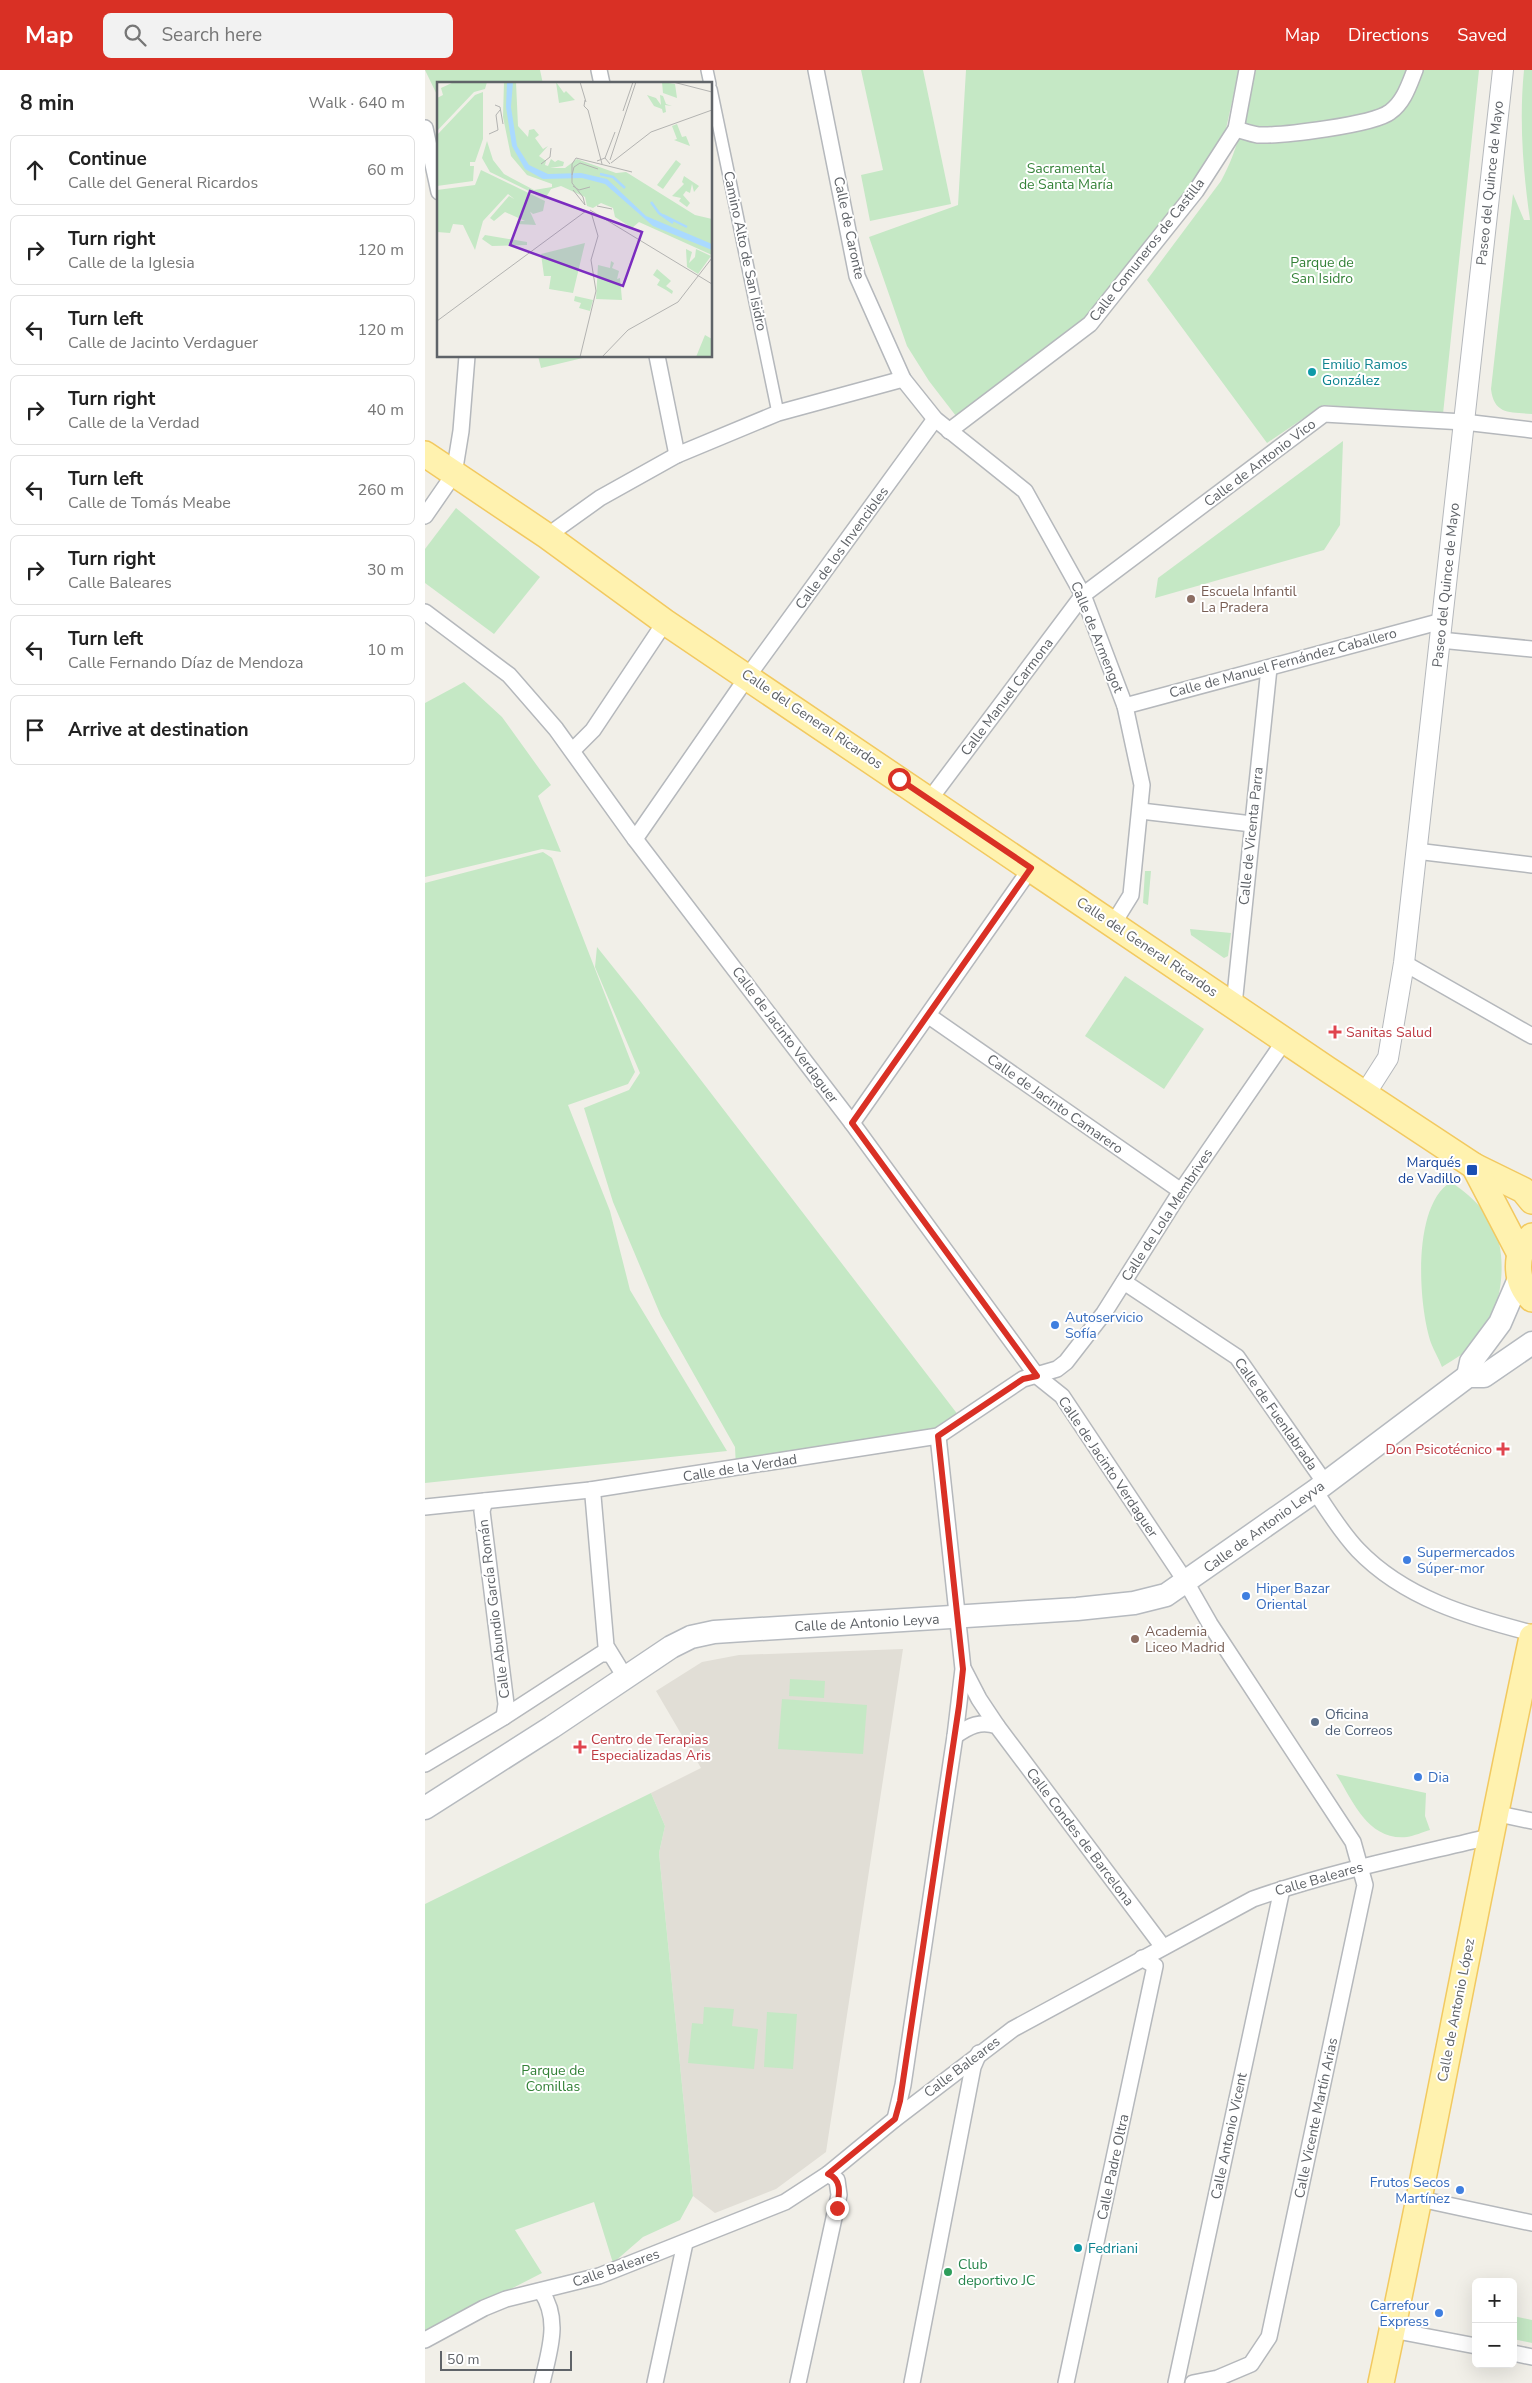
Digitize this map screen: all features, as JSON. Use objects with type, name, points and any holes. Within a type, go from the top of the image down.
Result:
[{"type":"main road","name":"Calle del General Ricardos","points":[[425,454],[547,536],[665,622],[749,676],[1365,1094],[1475,1166],[1523,1190],[1532,1200]]},
{"type":"main road","name":"Calle del General Ricardos","points":[[1475,1166],[1500,1212],[1526,1245]]},
{"type":"main road","points":[[1468,1376],[1471,1362],[1526,1289],[1518,1266],[1526,1245]]},
{"type":"main road","name":"Calle de Antonio Leyva","points":[[425,1808],[671,1647],[691,1637],[714,1632],[1077,1609],[1134,1603],[1166,1595],[1320,1487],[1468,1376],[1483,1376],[1532,1343]]},
{"type":"main road","name":"Calle de Antonio López","points":[[1381,2383],[1420,2199],[1489,1837],[1532,1637]]},
{"type":"street","name":"Calle de Caronte","points":[[816,70],[857,276],[903,380]]},
{"type":"street","name":"Calle Comuneros de Castilla","points":[[949,430],[1090,324],[1196,191],[1236,129],[1247,70]]},
{"type":"street","points":[[1236,129],[1259,135],[1346,126],[1375,120],[1391,112],[1405,96],[1415,70]]},
{"type":"street","name":"Paseo del Quince de Mayo","points":[[1365,1094],[1388,1058],[1404,963],[1503,70]]},
{"type":"street","name":"Camino Alto de San Isidro","points":[[713,99],[778,413]]},
{"type":"street","points":[[425,128],[430,176],[437,188]]},
{"type":"street","points":[[425,516],[454,474],[461,431],[467,358]]},
{"type":"street","points":[[657,358],[677,456]]},
{"type":"street","points":[[547,536],[600,498],[677,456],[778,413],[903,380]]},
{"type":"street","name":"Calle de Armengot","points":[[903,380],[935,419],[1025,491],[1083,595],[1125,706],[1142,785],[1141,811],[1131,895],[1113,924]]},
{"type":"street","name":"Calle de Antonio Vico","points":[[1083,595],[1324,414],[1463,422],[1532,430]]},
{"type":"street","name":"Calle de los Invencibles","points":[[635,839],[749,676],[935,419]]},
{"type":"street","name":"Calle Manuel Carmona","points":[[931,799],[1083,595]]},
{"type":"street","name":"Calle de Jacinto Verdaguer","points":[[425,612],[509,675],[531,698],[573,750],[635,839],[852,1123],[1037,1376],[1062,1396],[1186,1582],[1210,1624],[1353,1842],[1361,1867]]},
{"type":"street","points":[[573,750],[593,730],[665,622]]},
{"type":"street","points":[[1441,630],[1532,650]]},
{"type":"street","name":"Calle de Manuel Fernández Caballero","points":[[1125,706],[1269,668],[1441,630]]},
{"type":"street","name":"Calle de Vicenta Parra","points":[[1234,1005],[1251,824],[1269,668]]},
{"type":"street","points":[[1141,811],[1251,824]]},
{"type":"street","points":[[1416,851],[1532,865]]},
{"type":"street","points":[[852,1123],[929,1016],[1031,868]]},
{"type":"street","points":[[1404,963],[1532,1036]]},
{"type":"street","name":"Calle de Jacinto Camarero","points":[[929,1016],[1181,1191]]},
{"type":"street","name":"Calle de Lola Membrives","points":[[1037,1376],[1066,1362],[1123,1282],[1181,1191],[1285,1040]]},
{"type":"street","name":"Calle de Fuenlabrada","points":[[1123,1282],[1237,1357],[1357,1549],[1398,1582],[1433,1602],[1469,1617],[1532,1633]]},
{"type":"street","name":"Calle de la Verdad","points":[[425,1507],[590,1490],[938,1436],[1023,1379],[1037,1376]]},
{"type":"street","points":[[895,2119],[903,2085],[955,1736],[963,1669],[938,1436]]},
{"type":"street","points":[[590,1490],[593,1496],[606,1646],[609,1654],[625,1677]]},
{"type":"street","name":"Calle Abundio García Román","points":[[485,1501],[482,1511],[506,1704],[504,1717]]},
{"type":"street","points":[[425,1764],[504,1717],[601,1654],[609,1654]]},
{"type":"street","name":"Calle Condes de Barcelona","points":[[963,1669],[979,1699],[997,1726],[1163,1946]]},
{"type":"street","points":[[955,1736],[967,1728],[981,1723],[997,1726]]},
{"type":"street","points":[[1494,1813],[1532,1821]]},
{"type":"street","name":"Calle Baleares","points":[[425,2340],[484,2308],[506,2299],[599,2276],[785,2202],[828,2174],[979,2053],[1013,2029],[1163,1946],[1253,1899],[1404,1855],[1489,1837]]},
{"type":"street","name":"Calle Vicente Martín Arias","points":[[1193,2383],[1218,2378],[1251,2364],[1269,2337],[1365,1885],[1361,1867]]},
{"type":"street","name":"Calle Antonio Vicent","points":[[1176,2383],[1282,1889]]},
{"type":"street","name":"Calle Padre Oltra","points":[[1067,2383],[1155,1966],[1142,1958]]},
{"type":"street","points":[[913,2383],[973,2067],[979,2053]]},
{"type":"street","points":[[799,2383],[839,2195],[837,2180],[828,2174]]},
{"type":"street","points":[[1420,2199],[1532,2223]]},
{"type":"street","points":[[655,2383],[685,2243]]},
{"type":"street","points":[[541,2291],[552,2313],[553,2329],[541,2383]]},
{"type":"street","points":[[1392,2330],[1472,2345]]},
{"type":"street","points":[[1517,2354],[1532,2357]]},
{"type":"shaded area","points":[[903,1649],[826,2152],[776,2189],[715,2213],[693,2196],[659,1853],[665,1826],[651,1793],[701,1768],[656,1691],[702,1662],[739,1655]]},
{"type":"green space","points":[[425,70],[540,70],[543,82],[437,82],[437,95]]},
{"type":"green space","points":[[861,70],[923,70],[951,204],[870,221],[861,175],[883,170]]},
{"type":"green space","name":"Sacramental de Santa María","points":[[966,70],[1239,70],[1224,138],[1099,313],[956,416],[929,381],[907,346],[869,237],[958,205]]},
{"type":"green space","name":"Parque de San Isidro","points":[[1256,70],[1479,70],[1443,414],[1323,405],[1267,443],[1147,280],[1221,181],[1228,168],[1246,113]]},
{"type":"green space","points":[[1524,70],[1532,70],[1532,414],[1510,412],[1499,408],[1491,389],[1513,194],[1524,220],[1530,220],[1525,183],[1523,145]]},
{"type":"green space","points":[[538,358],[583,358],[541,368]]},
{"type":"green space","points":[[1343,441],[1340,525],[1324,550],[1155,598],[1158,578]]},
{"type":"green space","points":[[456,508],[540,577],[494,634],[425,583],[425,549]]},
{"type":"green space","points":[[464,682],[502,717],[551,785],[538,796],[561,852],[542,849],[425,877],[425,703]]},
{"type":"green space","points":[[543,852],[552,858],[635,1072],[628,1084],[568,1105],[610,1211],[630,1290],[727,1451],[425,1483],[425,883]]},
{"type":"green space","points":[[1145,871],[1151,871],[1148,905],[1143,903]]},
{"type":"green space","points":[[1190,929],[1231,933],[1228,956],[1224,958],[1191,935]]},
{"type":"green space","points":[[597,947],[962,1420],[938,1436],[736,1468],[735,1447],[661,1316],[613,1202],[584,1108],[629,1090],[640,1073],[595,967]]},
{"type":"green space","points":[[1125,976],[1204,1029],[1164,1089],[1085,1036]]},
{"type":"green space","points":[[1451,1182],[1463,1190],[1483,1210],[1491,1222],[1497,1235],[1502,1266],[1498,1299],[1487,1328],[1471,1347],[1442,1367],[1431,1343],[1423,1305],[1421,1256],[1424,1233],[1430,1211],[1438,1194]]},
{"type":"green space","points":[[790,1679],[825,1681],[824,1698],[789,1696]]},
{"type":"green space","points":[[782,1699],[867,1705],[863,1754],[778,1749]]},
{"type":"green space","points":[[1336,1774],[1426,1793],[1425,1816],[1430,1830],[1407,1837],[1393,1837],[1382,1833],[1363,1817]]},
{"type":"green space","name":"Parque de Comillas","points":[[651,1793],[665,1826],[659,1853],[693,2196],[680,2220],[643,2237],[613,2263],[594,2202],[515,2230],[542,2273],[425,2333],[425,1904]]},
{"type":"green space","points":[[704,2007],[734,2009],[732,2026],[758,2029],[754,2069],[688,2063],[692,2023],[703,2024]]},
{"type":"green space","points":[[767,2012],[797,2014],[793,2069],[764,2067]]},
{"type":"green space","points":[[1517,2317],[1532,2320],[1532,2343],[1517,2340]]},
{"type":"place","name":"Emilio Ramos González","points":[[1312,372]]},
{"type":"place","name":"Escuela Infantil La Pradera","points":[[1191,599]]},
{"type":"place","name":"Sanitas Salud","points":[[1335,1032]]},
{"type":"place","name":"Marqués de Vadillo","points":[[1472,1170]]},
{"type":"place","name":"Autoservicio Sofía","points":[[1055,1325]]},
{"type":"place","name":"Don Psicotécnico","points":[[1503,1449]]},
{"type":"place","name":"Supermercados Súper-mor","points":[[1407,1560]]},
{"type":"place","name":"Hiper Bazar Oriental","points":[[1246,1596]]},
{"type":"place","name":"Academia Liceo Madrid","points":[[1135,1639]]},
{"type":"place","name":"Oficina de Correos","points":[[1315,1722]]},
{"type":"place","name":"Centro de Terapias Especializadas Aris","points":[[580,1747]]},
{"type":"place","name":"Dia","points":[[1418,1777]]},
{"type":"place","name":"Frutos Secos Martínez","points":[[1460,2190]]},
{"type":"place","name":"Fedriani","points":[[1078,2248]]},
{"type":"place","name":"Club deportivo JC","points":[[948,2272]]},
{"type":"place","name":"Carrefour Express","points":[[1439,2313]]},
{"type":"route","points":[[837,2208],[839,2187],[837,2180],[828,2174],[895,2119],[900,2101],[959,1706],[963,1669],[938,1436],[1023,1379],[1037,1376],[852,1123],[929,1016],[1031,868],[899,779]]}]
